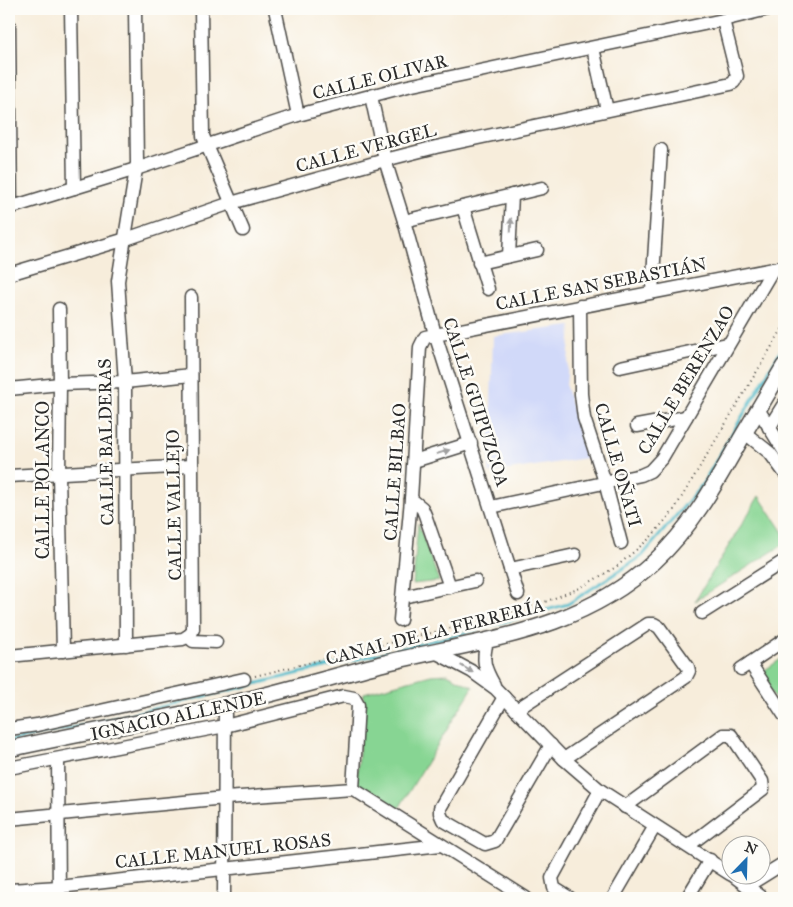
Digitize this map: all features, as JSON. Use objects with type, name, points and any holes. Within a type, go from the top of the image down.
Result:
[{"type":"street","points":[[71,9],[74,188]]},
{"type":"street","name":"CALLE BALDERAS","points":[[126,645],[125,382],[118,281],[136,169],[135,9]]},
{"type":"street","points":[[201,9],[203,136],[205,145],[243,230]]},
{"type":"street","points":[[275,9],[298,115]]},
{"type":"street","name":"CALLE OLIVAR","points":[[10,207],[136,169],[298,115],[417,84],[593,48],[768,9]]},
{"type":"street","name":"CALLE VERGEL","points":[[9,274],[126,239],[231,202],[386,160],[436,147],[731,84],[737,79],[723,20]]},
{"type":"street","points":[[9,25],[10,207]]},
{"type":"street","points":[[593,48],[607,110]]},
{"type":"street","name":"CALLE GUIPUZCOA","points":[[371,96],[386,160],[435,334],[518,594]]},
{"type":"street","points":[[652,292],[661,150]]},
{"type":"street","points":[[404,221],[542,188]]},
{"type":"street","points":[[509,256],[512,195]]},
{"type":"street","points":[[463,207],[488,290]]},
{"type":"street","points":[[480,263],[537,250]]},
{"type":"street","name":"CALLE SAN SEBASTIÁN","points":[[435,334],[779,268]]},
{"type":"street","name":"CALLE BERENZAO","points":[[491,507],[650,472],[662,458],[727,344],[779,268]]},
{"type":"street","name":"CALLE VALLEJO","points":[[189,635],[194,624],[190,375],[191,297]]},
{"type":"street","name":"CALLE OÑATI","points":[[580,306],[582,406],[584,418],[605,482],[621,542]]},
{"type":"street","name":"CALLE POLANCO","points":[[59,309],[59,474],[63,651]]},
{"type":"street","name":"CALLE BILBAO","points":[[400,620],[414,461],[420,347],[425,337],[435,334]]},
{"type":"street","points":[[620,368],[727,344]]},
{"type":"street","name":"CANAL DE LA FERRERÍA","points":[[9,749],[226,705],[360,670],[487,641],[543,626],[572,615],[619,590],[668,548],[690,522],[727,466],[784,366]]},
{"type":"street","points":[[9,389],[60,384],[125,382],[190,375]]},
{"type":"street","points":[[770,428],[784,404]]},
{"type":"street","points":[[758,409],[784,451]]},
{"type":"street","points":[[637,426],[686,416]]},
{"type":"street","points":[[745,433],[770,453],[784,472]]},
{"type":"street","points":[[414,461],[471,443]]},
{"type":"street","points":[[9,476],[191,466]]},
{"type":"street","points":[[411,499],[422,508],[450,587]]},
{"type":"street","points":[[510,569],[575,555]]},
{"type":"street","points":[[702,613],[784,562]]},
{"type":"street","points":[[403,597],[474,581]]},
{"type":"street","points":[[516,710],[648,624],[654,624],[659,627],[688,667],[686,677],[564,759]]},
{"type":"street","points":[[9,656],[183,639],[189,635],[193,641],[216,642]]},
{"type":"street","points":[[784,640],[746,666],[784,715]]},
{"type":"street","points":[[487,641],[483,657],[485,669],[500,693]]},
{"type":"street","points":[[435,652],[471,671],[500,693],[564,759],[600,790],[720,867]]},
{"type":"street","points":[[9,729],[244,679]]},
{"type":"street","points":[[500,693],[440,808],[443,820],[485,844],[495,841],[550,745]]},
{"type":"street","name":"IGNACIO ALLENDE","points":[[9,768],[225,726],[344,696],[354,698],[358,705],[353,789]]},
{"type":"street","points":[[224,898],[226,705]]},
{"type":"street","points":[[625,807],[723,735],[731,736],[762,781],[763,789],[688,846]]},
{"type":"street","points":[[58,759],[58,893]]},
{"type":"street","points":[[9,818],[225,798],[353,789],[526,898]]},
{"type":"street","points":[[570,898],[554,888],[552,878],[600,790]]},
{"type":"street","points":[[613,898],[656,826]]},
{"type":"street","name":"CALLE MANUEL ROSAS","points":[[9,890],[58,893],[224,869],[441,845]]},
{"type":"street","points":[[687,898],[710,860]]},
{"type":"street","points":[[747,886],[784,863]]},
{"type":"street","points":[[744,884],[762,898]]},
{"type":"shaded area","points":[[571,326],[566,387],[586,458],[489,473],[493,336]]},
{"type":"green space","points":[[759,496],[784,534],[784,544],[695,601]]},
{"type":"green space","points":[[418,523],[439,581],[413,584]]},
{"type":"green space","points":[[784,657],[784,712],[759,674]]},
{"type":"green space","points":[[447,674],[473,687],[396,813],[356,789],[364,693],[431,675]]},
{"type":"waterway","points":[[9,741],[86,725],[457,635],[568,604],[642,556],[702,485],[784,345]]}]
